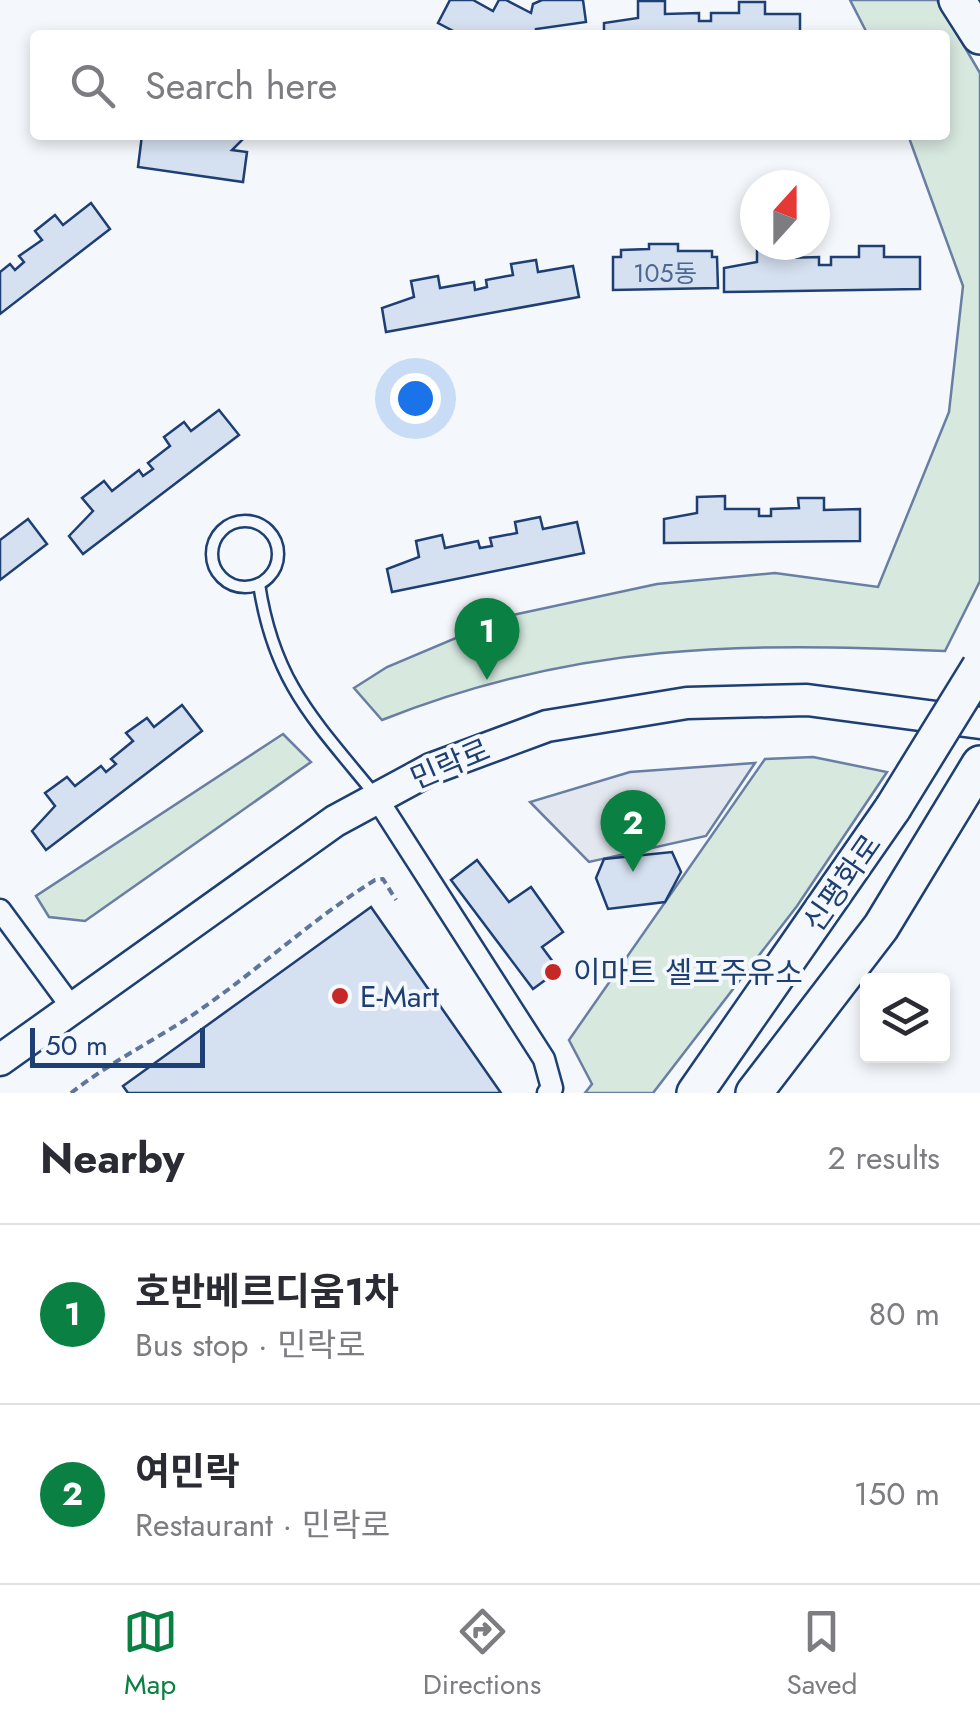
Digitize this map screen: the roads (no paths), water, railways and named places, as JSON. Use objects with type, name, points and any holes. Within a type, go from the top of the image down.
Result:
[{"type":"highway","name":"신평화로","points":[[695,1093],[894,808],[980,667]]},
{"type":"highway","name":"신평화로","points":[[754,1093],[880,927],[972,777]]},
{"type":"main road","name":"민락로","points":[[0,1060],[335,821],[431,769],[546,726],[687,703],[807,700],[980,723]]},
{"type":"street","points":[[376,797],[544,1059],[552,1088],[548,1093]]},
{"type":"street","points":[[0,910],[73,1009]]},
{"type":"lane","points":[[252,521],[270,532],[276,542],[277,564],[259,584],[233,585],[216,572],[212,561],[215,540],[230,524],[252,521]]},
{"type":"lane","points":[[259,584],[271,647],[292,692],[376,797]]},
{"type":"place","name":"호반베르디움1차","points":[[487,680]]},
{"type":"place","name":"여민락","points":[[633,872]]},
{"type":"place","name":"이마트 셀프주유소","points":[[553,972]]},
{"type":"place","name":"E-Mart","points":[[340,996]]}]
